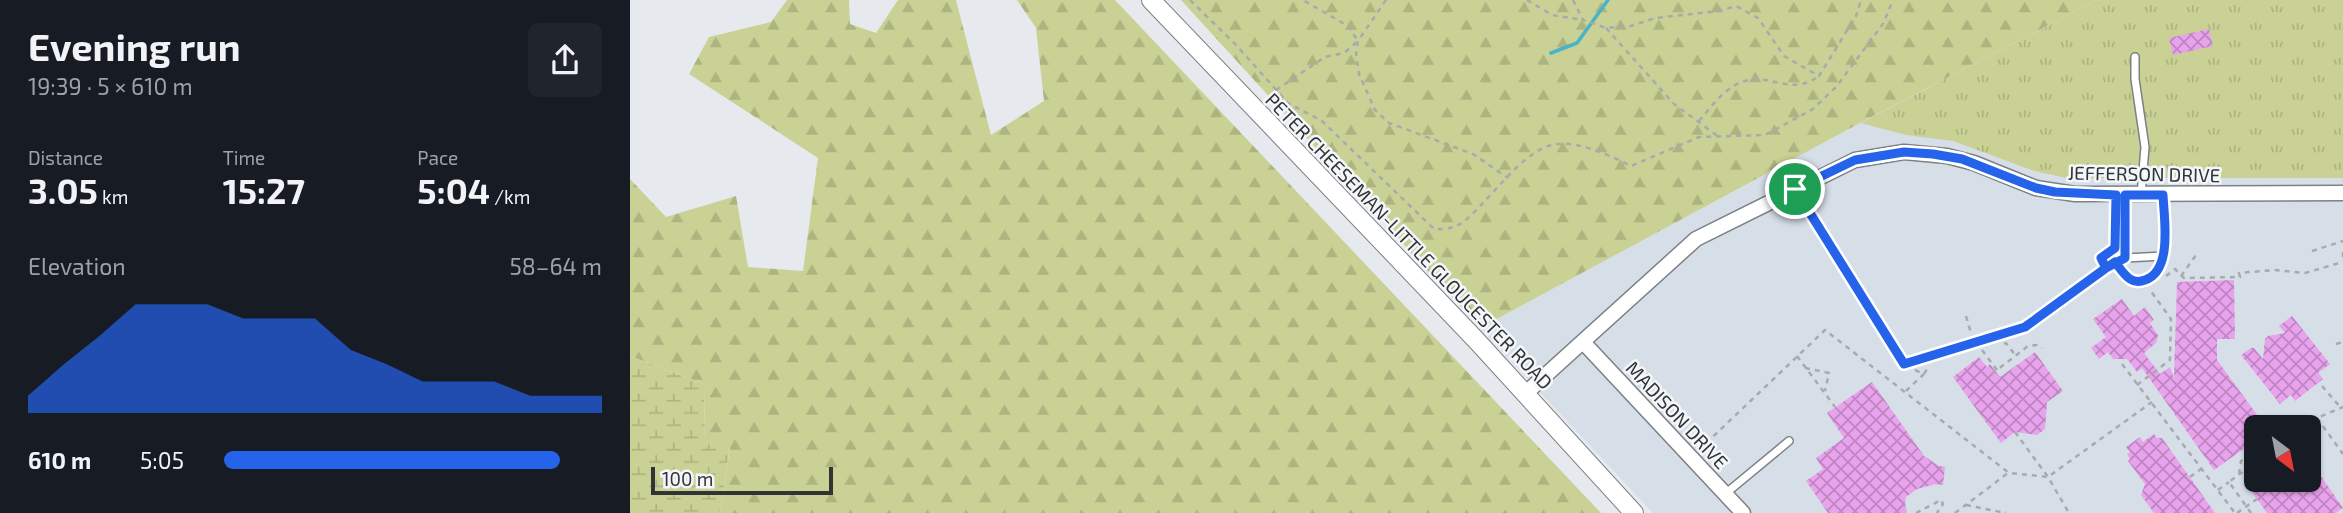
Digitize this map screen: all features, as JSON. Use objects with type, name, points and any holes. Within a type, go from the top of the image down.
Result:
[{"type":"street","name":"PETER CHEESEMAN-LITTLE GLOUCESTER ROAD","points":[[1151,0],[1526,393],[1634,513]]},
{"type":"street","name":"JEFFERSON DRIVE","points":[[1526,393],[1696,239],[1855,160],[1904,152],[1933,154],[1962,159],[2036,188],[2055,192],[2125,195],[2343,193]]},
{"type":"street","name":"MADISON DRIVE","points":[[1583,342],[1743,513]]},
{"type":"lane","points":[[2135,57],[2135,79],[2145,147],[2141,195]]},
{"type":"lane","points":[[1795,189],[1904,364],[2025,327],[2115,262],[2125,258],[2164,256]]},
{"type":"lane","points":[[2125,195],[2125,258]]},
{"type":"lane","points":[[2115,262],[2128,278],[2138,282],[2155,274],[2164,256],[2163,195]]},
{"type":"lane","points":[[1725,494],[1789,441]]},
{"type":"path","points":[[1190,0],[1237,46],[1288,103],[1322,121],[1434,229],[1451,229],[1471,215],[1522,163],[1545,146],[1573,144],[1608,155],[1631,166],[1699,137],[1765,135],[1813,109],[1836,87],[1883,24],[1893,0]]},
{"type":"path","points":[[1303,0],[1348,26],[1358,41],[1356,53],[1359,74],[1375,110],[1389,123],[1473,154],[1508,178]]},
{"type":"path","points":[[1276,90],[1325,57],[1344,53],[1358,41],[1386,0]]},
{"type":"path","points":[[1527,0],[1552,15],[1583,20],[1606,29],[1674,104],[1719,137]]},
{"type":"path","points":[[1573,0],[1583,20]]},
{"type":"path","points":[[1699,122],[1719,96],[1741,82],[1768,79],[1797,87],[1810,83],[1819,76],[1856,16],[1861,0]]},
{"type":"path","points":[[1606,29],[1631,26],[1655,18],[1719,11],[1736,6],[1758,18],[1784,56],[1819,76]]},
{"type":"path","points":[[2312,251],[2343,241]]},
{"type":"path","points":[[2106,268],[2101,258],[2115,248]]},
{"type":"path","points":[[2183,279],[2196,255]]},
{"type":"path","points":[[2183,279],[2240,277],[2239,272],[2275,270],[2305,273],[2343,262]]},
{"type":"path","points":[[2158,282],[2175,269],[2183,279]]},
{"type":"path","points":[[2137,384],[2170,360],[2171,319],[2149,288],[2145,289]]},
{"type":"path","points":[[1690,457],[1825,330],[2009,472],[2048,477],[2152,402]]},
{"type":"path","points":[[2336,344],[2343,342]]},
{"type":"path","points":[[1992,374],[2028,346],[2037,345],[2042,348]]},
{"type":"path","points":[[1797,356],[1835,407]]},
{"type":"path","points":[[2122,364],[2236,513],[2257,499]]},
{"type":"path","points":[[1805,368],[1829,373],[1825,393]]},
{"type":"path","points":[[1905,392],[1924,374]]},
{"type":"path","points":[[2321,416],[2342,407],[2322,386]]},
{"type":"path","points":[[2321,424],[2343,454]]},
{"type":"path","points":[[2015,432],[2048,477],[2069,513]]},
{"type":"path","points":[[2239,475],[2241,461],[2244,459]]},
{"type":"path","points":[[2190,477],[2202,469]]},
{"type":"path","points":[[2218,490],[2244,471]]},
{"type":"path","points":[[1955,513],[2009,472]]},
{"type":"path","points":[[2229,482],[2251,513]]},
{"type":"path","points":[[1916,513],[1941,500],[1943,504],[1937,513]]},
{"type":"path","points":[[1966,505],[2007,513]]},
{"type":"shaded area","points":[[2097,0],[2343,0],[2343,513],[1653,513],[1480,328],[1860,123]]},
{"type":"green space","points":[[787,0],[849,0],[850,24],[876,33],[898,0],[956,0],[991,135],[1044,101],[1036,28],[1017,0],[1115,0],[1601,513],[720,513],[730,447],[705,444],[704,384],[630,356],[630,179],[666,217],[736,196],[748,267],[803,271],[818,158],[689,74],[709,37],[771,22]]},
{"type":"green space","points":[[1181,0],[2097,0],[1860,123],[1480,328]]},
{"type":"green space","points":[[2097,0],[2343,0],[2343,178],[2067,178],[2034,171],[1953,141],[1906,135],[1861,123]]},
{"type":"green space","points":[[630,356],[704,384],[705,444],[730,446],[720,513],[630,513]]},
{"type":"building","points":[[2209,29],[2213,46],[2173,55],[2169,38]]},
{"type":"building","points":[[2234,280],[2235,339],[2217,339],[2217,360],[2257,415],[2244,415],[2244,449],[2214,470],[2142,368],[2137,372],[2127,359],[2113,359],[2108,352],[2099,359],[2091,348],[2106,337],[2093,319],[2122,299],[2134,316],[2145,307],[2154,320],[2150,323],[2158,335],[2156,343],[2144,353],[2160,374],[2170,367],[2174,378],[2177,282]]},
{"type":"building","points":[[2292,316],[2330,364],[2318,373],[2323,379],[2295,401],[2291,395],[2280,404],[2241,355],[2254,348],[2263,359],[2265,339],[2285,333],[2279,326]]},
{"type":"building","points":[[2035,352],[2063,391],[2047,402],[2045,429],[2037,435],[2015,432],[2001,443],[1953,377],[1979,357],[1987,367],[1990,364],[2000,377]]},
{"type":"building","points":[[1872,382],[1924,456],[1945,467],[1943,485],[1917,489],[1906,497],[1907,513],[1828,513],[1806,481],[1823,469],[1816,458],[1844,438],[1827,413]]},
{"type":"building","points":[[2154,434],[2157,438],[2162,438],[2215,513],[2154,513],[2141,495],[2145,484],[2128,461],[2130,459],[2127,454],[2130,452],[2126,447],[2140,437],[2143,442]]},
{"type":"building","points":[[2321,476],[2343,508],[2336,513],[2267,513],[2252,492],[2321,492]]},
{"type":"waterway","points":[[1551,53],[1577,43],[1608,0]]},
{"type":"route","points":[[1795,189],[1855,160],[1904,152],[1962,159],[2036,188],[2055,192],[2116,195],[2115,248],[2101,258],[2106,268],[2115,262],[2125,258],[2125,195],[2163,195],[2164,256],[2155,274],[2143,281],[2128,278],[2115,262],[2025,327],[1904,364],[1795,189]]}]
